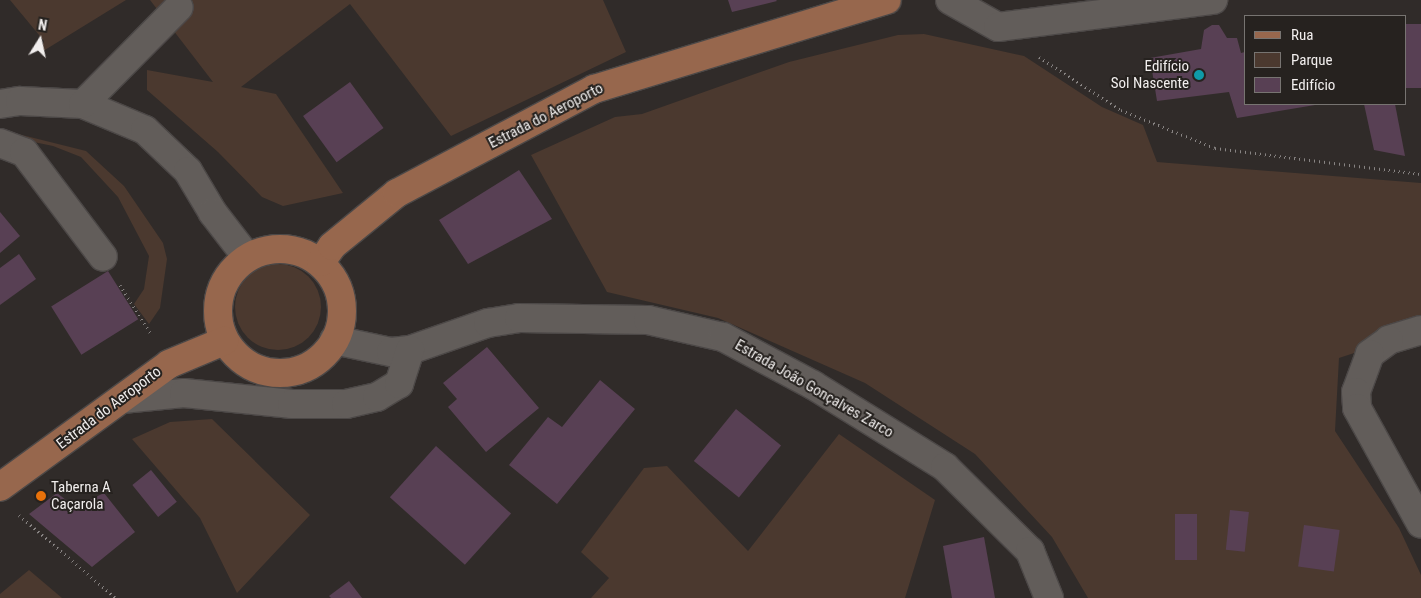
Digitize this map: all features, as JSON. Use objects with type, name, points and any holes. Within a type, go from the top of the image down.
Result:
[{"type":"main road","name":"Estrada do Aeroporto","points":[[321,262],[332,246],[397,193],[594,89],[887,0]]},
{"type":"main road","points":[[282,248],[297,250],[321,262],[335,280],[341,301],[334,340],[330,351],[315,364],[296,372],[276,374],[256,370],[238,359],[224,341],[219,323],[218,302],[224,281],[247,257],[264,249],[282,248]]},
{"type":"main road","name":"Estrada do Aeroporto","points":[[4,497],[122,399],[169,364],[224,341]]},
{"type":"street","points":[[950,0],[998,27],[1213,0]]},
{"type":"street","points":[[82,104],[178,7]]},
{"type":"street","points":[[0,104],[20,101],[82,104],[145,130],[188,171],[213,213],[247,257]]},
{"type":"street","points":[[0,143],[24,152],[103,257]]},
{"type":"street","name":"Estrada João Gonçalves Zarco","points":[[334,340],[391,352],[410,350],[488,323],[519,318],[648,320],[723,337],[813,385],[946,467],[1030,551],[1049,598]]},
{"type":"street","points":[[1421,330],[1389,340],[1370,354],[1356,392],[1357,408],[1421,524]]},
{"type":"street","points":[[122,399],[184,393],[292,404],[346,404],[377,397],[399,384],[410,350]]},
{"type":"path","points":[[998,27],[1067,78],[1121,110],[1215,148],[1421,174]]},
{"type":"path","points":[[103,257],[152,335]]},
{"type":"path","points":[[4,497],[116,598]]},
{"type":"green space","points":[[10,0],[126,0],[40,53],[44,41]]},
{"type":"green space","points":[[150,0],[603,0],[626,52],[451,136],[350,4],[241,87],[276,94],[343,193],[283,206],[262,197],[218,152],[147,90],[147,70],[213,82]]},
{"type":"green space","points":[[924,34],[1024,56],[1102,107],[1143,125],[1157,162],[1421,183],[1421,331],[1339,358],[1335,431],[1399,528],[1421,575],[1421,598],[1088,598],[1052,537],[975,454],[865,383],[718,318],[607,292],[531,155],[615,117],[642,114],[789,62],[898,35]]},
{"type":"green space","points":[[14,133],[86,151],[124,186],[163,243],[167,259],[160,308],[149,324],[134,304],[144,289],[149,256],[118,197],[81,157],[53,146],[0,135]]},
{"type":"green space","points":[[278,264],[294,267],[302,271],[314,283],[318,291],[321,307],[318,323],[314,331],[302,343],[294,347],[278,350],[262,347],[254,343],[242,331],[238,323],[235,307],[238,291],[242,283],[254,271],[262,267]]},
{"type":"green space","points":[[212,419],[310,515],[237,593],[200,518],[132,439],[170,422]]},
{"type":"green space","points":[[839,434],[935,500],[905,598],[591,598],[609,578],[581,552],[644,468],[667,466],[748,551]]},
{"type":"green space","points":[[29,570],[62,598],[0,598],[0,594]]},
{"type":"building","points":[[728,0],[776,0],[777,1],[732,12]]},
{"type":"building","points":[[1406,24],[1421,24],[1421,88],[1406,88]]},
{"type":"building","name":"Edifício Sol Nascente","points":[[1212,25],[1219,25],[1227,38],[1237,38],[1241,53],[1244,52],[1244,105],[1315,105],[1237,118],[1229,92],[1157,101],[1150,58],[1201,49],[1204,30]]},
{"type":"building","points":[[350,82],[384,128],[337,162],[303,116]]},
{"type":"building","points":[[1364,105],[1395,105],[1405,156],[1374,150]]},
{"type":"building","points":[[519,170],[552,219],[468,264],[439,220]]},
{"type":"building","points":[[0,212],[20,236],[0,253]]},
{"type":"building","points":[[19,254],[36,279],[0,305],[0,268]]},
{"type":"building","points":[[108,271],[138,319],[81,355],[51,307]]},
{"type":"building","points":[[487,347],[539,408],[486,452],[448,407],[457,399],[443,383]]},
{"type":"building","points":[[600,380],[635,409],[557,504],[509,465],[548,417],[562,427]]},
{"type":"building","points":[[736,409],[781,446],[739,498],[694,461]]},
{"type":"building","points":[[436,446],[511,514],[465,565],[390,497]]},
{"type":"building","points":[[151,470],[177,502],[158,517],[132,485]]},
{"type":"building","points":[[57,493],[75,507],[104,493],[135,532],[92,567],[29,514]]},
{"type":"building","points":[[1230,510],[1249,512],[1245,552],[1226,550]]},
{"type":"building","points":[[1175,514],[1197,514],[1197,560],[1175,560]]},
{"type":"building","points":[[1304,525],[1340,530],[1334,572],[1298,567]]},
{"type":"building","points":[[984,537],[995,598],[952,598],[943,546]]},
{"type":"building","points":[[349,581],[362,598],[331,598],[329,596]]},
{"type":"place","name":"Edifício Sol Nascente","points":[[1199,75]]},
{"type":"place","name":"Taberna A Caçarola","points":[[41,496]]}]
